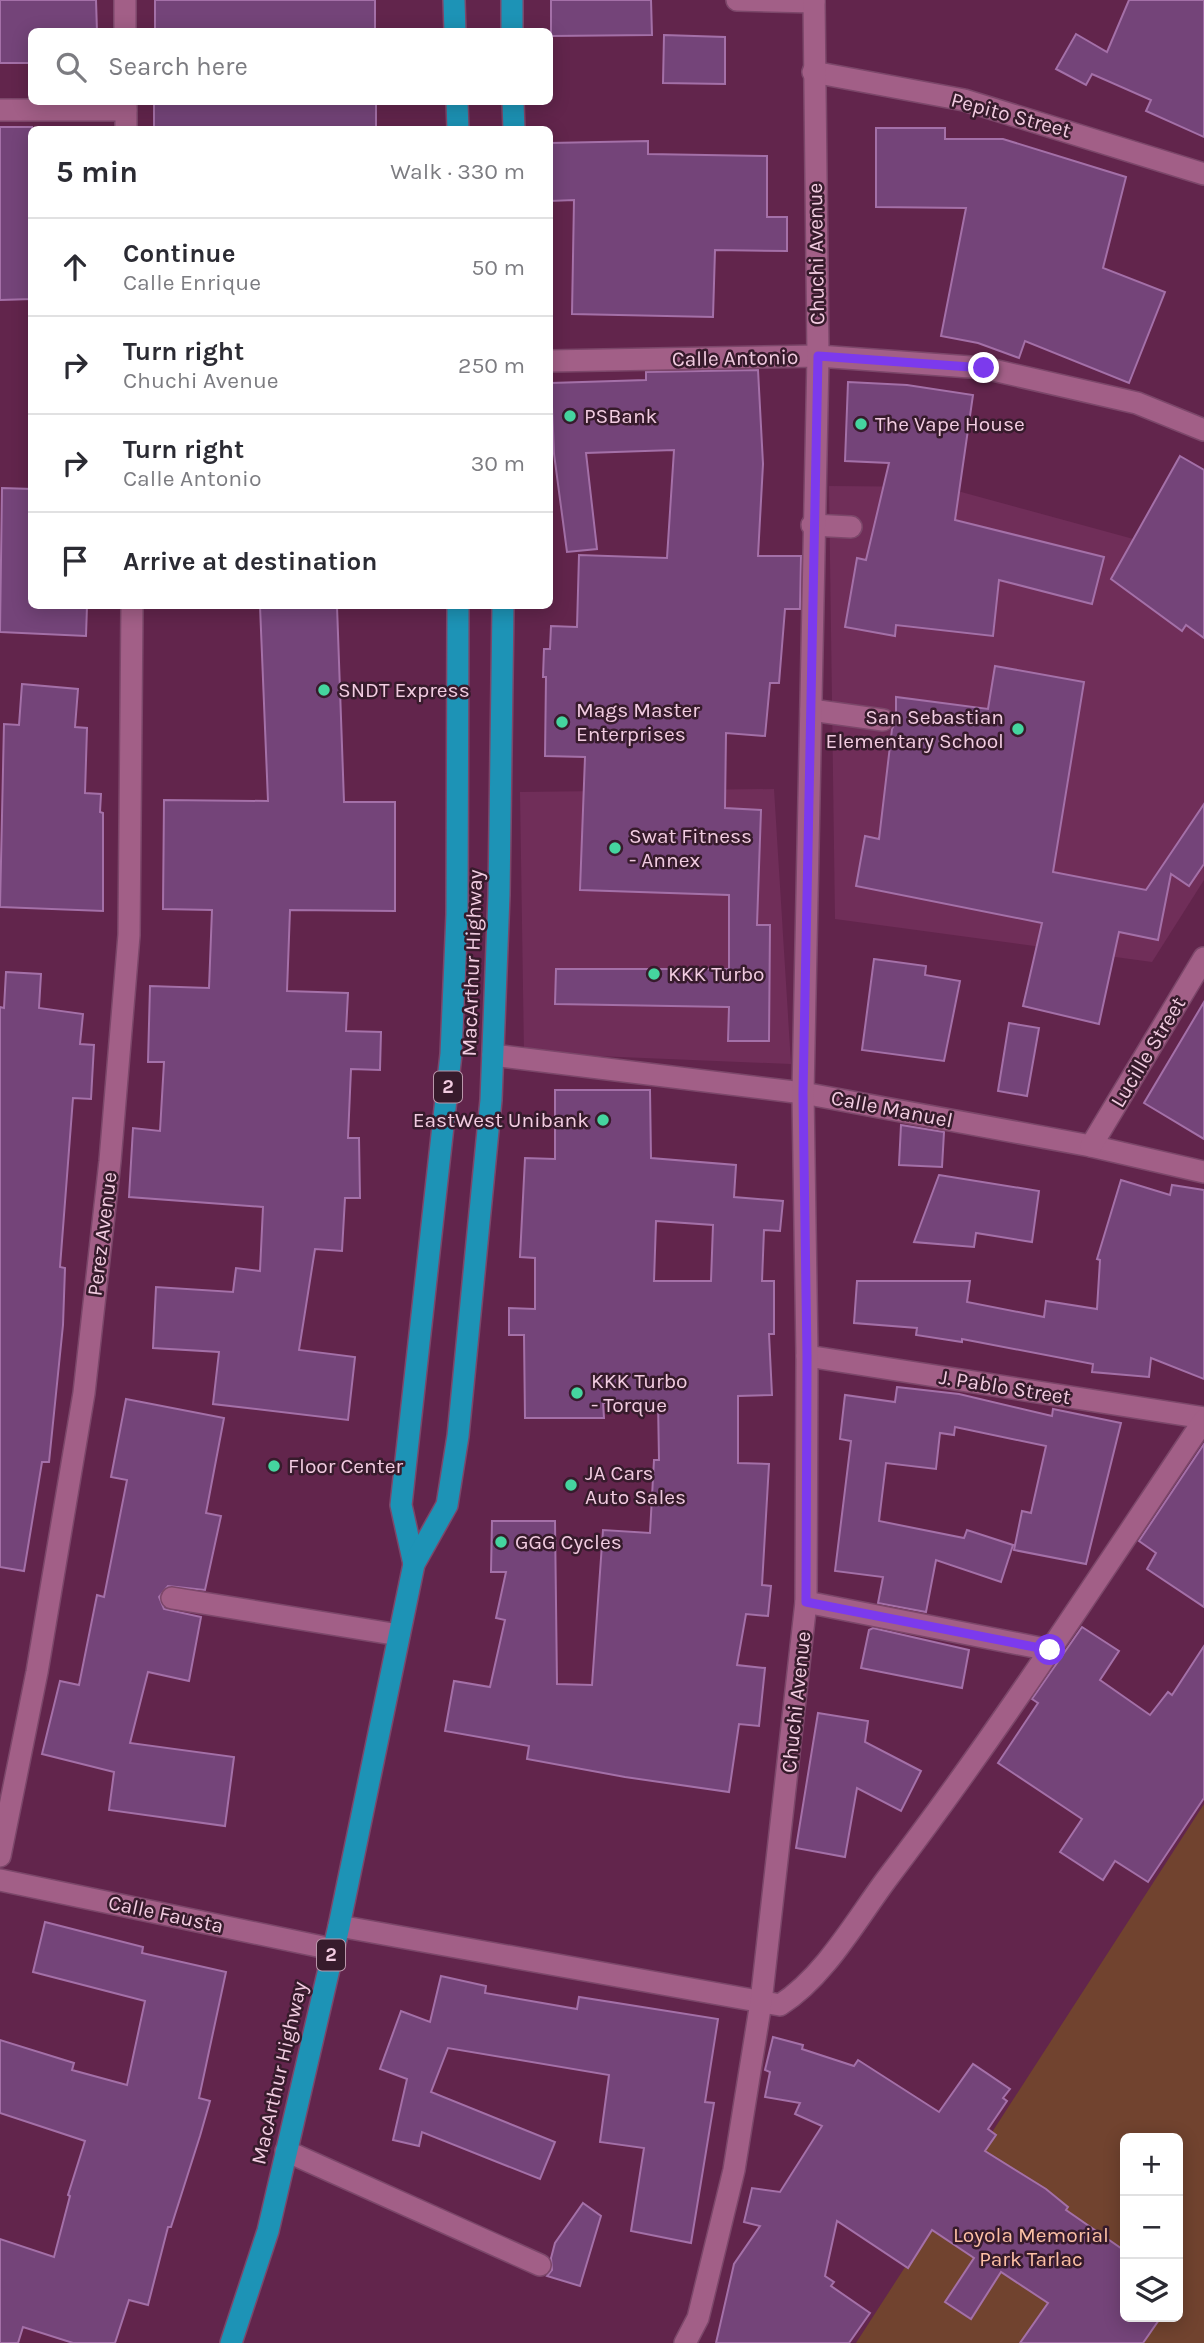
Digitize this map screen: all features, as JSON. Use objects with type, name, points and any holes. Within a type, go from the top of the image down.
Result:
[{"type":"highway","points":[[454,0],[455,28]]},
{"type":"highway","points":[[512,0],[512,28]]},
{"type":"highway","points":[[457,105],[458,126]]},
{"type":"highway","points":[[513,105],[514,126]]},
{"type":"highway","name":"MacArthur Highway","points":[[414,1564],[401,1505],[451,1054],[457,914],[458,609]]},
{"type":"highway","name":"MacArthur Highway","points":[[231,2343],[268,2231],[339,1926],[414,1564],[447,1505],[458,1436],[493,1055],[499,895],[503,609]]},
{"type":"street","points":[[125,0],[125,28]]},
{"type":"street","points":[[737,0],[814,1]]},
{"type":"street","name":"Chuchi Avenue","points":[[685,2343],[698,2318],[734,2170],[761,2001],[806,1602],[807,1356],[803,1093],[812,525],[818,356],[814,1]]},
{"type":"street","name":"Pepito Street","points":[[813,72],[964,100],[1204,173]]},
{"type":"street","points":[[0,110],[126,114]]},
{"type":"street","name":"Calle Antonio","points":[[553,361],[818,356],[984,368],[1137,403],[1204,430]]},
{"type":"street","points":[[812,525],[851,527]]},
{"type":"street","name":"Perez Avenue","points":[[0,1856],[37,1672],[84,1393],[110,1161],[130,935],[132,609]]},
{"type":"street","points":[[811,710],[883,720]]},
{"type":"street","name":"Lucille Street","points":[[1091,1146],[1204,958]]},
{"type":"street","name":"Calle Manuel","points":[[493,1055],[803,1093],[1091,1146],[1204,1172]]},
{"type":"street","name":"J. Pablo Street","points":[[807,1356],[1204,1419]]},
{"type":"street","points":[[339,1926],[780,2005],[795,1996],[823,1964],[959,1782],[1204,1419]]},
{"type":"street","points":[[172,1598],[399,1635]]},
{"type":"street","points":[[806,1602],[1050,1650]]},
{"type":"street","name":"Calle Fausta","points":[[0,1880],[332,1949]]},
{"type":"street","points":[[286,2151],[540,2265]]},
{"type":"shaded area","name":"San Sebastian Elementary School","points":[[829,486],[943,487],[1159,546],[1204,577],[1204,880],[1152,962],[835,919]]},
{"type":"shaded area","points":[[774,789],[791,1064],[524,1053],[520,792]]},
{"type":"green space","name":"Loyola Memorial Park Tarlac","points":[[1204,1804],[1204,2343],[856,2343]]},
{"type":"building","points":[[0,0],[96,0],[97,28],[28,28],[28,63],[0,63]]},
{"type":"building","points":[[155,0],[375,0],[375,28],[155,28]]},
{"type":"building","points":[[551,0],[651,0],[652,35],[553,36]]},
{"type":"building","points":[[1129,0],[1204,0],[1204,137],[1146,111],[1151,100],[1092,74],[1086,85],[1056,69],[1076,34],[1107,52]]},
{"type":"building","points":[[664,35],[725,37],[725,84],[663,83]]},
{"type":"building","points":[[154,105],[376,105],[376,126],[154,126]]},
{"type":"building","points":[[0,127],[28,127],[28,299],[0,300]]},
{"type":"building","points":[[876,128],[945,128],[945,139],[1003,139],[1126,177],[1103,268],[1165,292],[1129,383],[1025,341],[1019,358],[978,343],[941,336],[966,208],[876,207]]},
{"type":"building","points":[[648,141],[648,154],[767,156],[767,217],[787,217],[787,251],[715,250],[713,317],[572,314],[574,200],[553,201],[553,143]]},
{"type":"building","points":[[758,370],[763,464],[758,556],[801,556],[800,609],[785,609],[779,683],[770,683],[765,736],[726,733],[725,808],[761,810],[757,925],[770,925],[769,1041],[728,1041],[729,1007],[555,1004],[556,969],[729,969],[729,895],[580,890],[585,757],[545,756],[544,649],[550,649],[551,626],[577,627],[579,555],[667,558],[674,450],[586,453],[597,549],[567,552],[554,454],[553,383],[646,380],[646,372]]},
{"type":"building","points":[[848,382],[907,385],[973,395],[955,520],[1104,557],[1092,604],[999,580],[993,636],[896,625],[895,636],[845,627],[857,558],[866,560],[889,463],[845,461]]},
{"type":"building","points":[[1180,456],[1204,470],[1204,638],[1186,625],[1182,631],[1111,579]]},
{"type":"building","points":[[2,488],[28,489],[28,609],[87,609],[86,636],[0,632]]},
{"type":"building","points":[[260,609],[337,609],[344,802],[395,802],[395,911],[290,910],[287,991],[348,993],[346,1031],[381,1032],[380,1070],[351,1069],[348,1138],[359,1138],[360,1198],[345,1198],[342,1251],[315,1249],[299,1350],[355,1357],[348,1420],[213,1404],[219,1352],[153,1348],[156,1287],[233,1292],[236,1268],[260,1271],[263,1207],[129,1197],[133,1128],[160,1131],[164,1062],[148,1062],[150,986],[209,988],[212,910],[163,909],[164,800],[268,801]]},
{"type":"building","points":[[995,666],[1084,682],[1053,872],[1146,890],[1204,804],[1204,864],[1189,886],[1171,874],[1158,940],[1119,932],[1099,1024],[1023,1006],[1042,923],[856,886],[865,836],[879,839],[892,729],[896,721],[896,697],[988,709]]},
{"type":"building","points":[[22,684],[78,689],[75,727],[87,728],[85,793],[101,794],[103,911],[0,907],[4,724],[19,725]]},
{"type":"building","points":[[874,959],[926,966],[925,975],[960,981],[944,1061],[862,1050]]},
{"type":"building","points":[[6,972],[41,974],[39,1008],[83,1014],[80,1044],[94,1045],[91,1099],[73,1098],[60,1267],[65,1268],[63,1325],[49,1462],[42,1462],[24,1571],[0,1567],[0,1007],[4,1008]]},
{"type":"building","points":[[1204,1002],[1204,1139],[1144,1103]]},
{"type":"building","points":[[1009,1023],[1039,1028],[1027,1096],[998,1091]]},
{"type":"building","points":[[555,1090],[650,1090],[651,1158],[736,1165],[734,1197],[783,1201],[780,1231],[764,1230],[762,1281],[774,1281],[774,1334],[769,1334],[772,1395],[738,1396],[738,1463],[769,1464],[762,1585],[771,1586],[768,1616],[746,1614],[737,1665],[765,1668],[759,1726],[739,1724],[729,1792],[527,1759],[529,1746],[445,1731],[454,1681],[490,1687],[505,1620],[496,1618],[506,1572],[491,1572],[492,1521],[555,1521],[557,1684],[592,1685],[603,1530],[650,1533],[654,1460],[659,1460],[658,1402],[603,1403],[604,1418],[525,1418],[524,1335],[509,1335],[509,1308],[535,1309],[535,1258],[520,1257],[525,1158],[555,1159]],"holes":[[[656,1221],[713,1225],[711,1281],[654,1281]]]},
{"type":"building","points":[[901,1125],[944,1132],[942,1167],[899,1165]]},
{"type":"building","points":[[939,1175],[1039,1191],[1032,1242],[976,1233],[974,1247],[914,1242]]},
{"type":"building","points":[[1121,1180],[1170,1195],[1172,1185],[1204,1190],[1204,1379],[1151,1358],[1149,1377],[1092,1372],[1093,1364],[962,1339],[962,1342],[916,1335],[917,1328],[854,1323],[857,1281],[970,1281],[967,1302],[1044,1317],[1046,1301],[1097,1309],[1100,1260],[1097,1259]]},
{"type":"building","points":[[897,1387],[959,1394],[1052,1416],[1053,1409],[1121,1423],[1086,1564],[1014,1550],[1022,1511],[1031,1513],[1046,1446],[955,1427],[954,1435],[940,1433],[936,1469],[886,1463],[879,1521],[964,1538],[967,1530],[1013,1545],[1001,1582],[936,1560],[926,1612],[878,1603],[883,1577],[835,1571],[851,1441],[840,1439],[845,1395],[895,1402]]},
{"type":"building","points":[[126,1399],[224,1418],[206,1513],[221,1516],[205,1590],[168,1586],[159,1597],[164,1609],[201,1617],[189,1681],[148,1672],[130,1743],[234,1757],[225,1826],[109,1810],[114,1772],[42,1754],[60,1681],[79,1685],[97,1595],[104,1597],[127,1480],[111,1477]]},
{"type":"building","points":[[1204,1444],[1204,1607],[1147,1569],[1156,1553],[1139,1541]]},
{"type":"building","points":[[1082,1627],[1119,1651],[1100,1680],[1150,1715],[1168,1692],[1172,1695],[1204,1646],[1204,1798],[1148,1882],[1115,1861],[1103,1880],[1060,1852],[1082,1819],[998,1763],[1038,1703],[1032,1699]]},
{"type":"building","points":[[873,1628],[969,1650],[962,1688],[861,1668],[869,1630]]},
{"type":"building","points":[[818,1713],[868,1721],[865,1742],[921,1771],[901,1811],[857,1788],[845,1857],[796,1848]]},
{"type":"building","points":[[45,1922],[143,1947],[142,1953],[226,1972],[199,2098],[210,2101],[200,2136],[171,2227],[168,2227],[148,2305],[129,2300],[115,2343],[73,2343],[23,2327],[18,2343],[0,2343],[0,2239],[54,2257],[70,2196],[68,2195],[85,2141],[0,2113],[0,2040],[74,2063],[72,2070],[127,2085],[145,2001],[33,1972]]},
{"type":"building","points":[[441,1976],[486,1986],[485,1993],[577,2009],[579,1997],[718,2019],[705,2102],[714,2103],[691,2243],[631,2231],[644,2148],[600,2142],[609,2075],[448,2048],[431,2092],[555,2142],[540,2179],[422,2132],[419,2146],[393,2140],[407,2079],[380,2069],[401,2011],[430,2022]]},
{"type":"building","points":[[773,2037],[803,2045],[802,2049],[854,2066],[858,2060],[939,2112],[973,2064],[1010,2089],[1003,2098],[1007,2101],[988,2129],[996,2135],[985,2151],[1046,2189],[1068,2207],[1066,2210],[1120,2248],[1120,2322],[1158,2322],[1143,2343],[1020,2343],[1048,2303],[1001,2272],[971,2319],[945,2302],[974,2258],[932,2230],[908,2268],[837,2221],[825,2276],[834,2282],[831,2286],[870,2313],[849,2343],[716,2343],[734,2264],[760,2226],[744,2222],[752,2188],[780,2192],[822,2126],[795,2114],[800,2103],[765,2097],[770,2072],[765,2070]]},
{"type":"building","points":[[583,2203],[601,2216],[580,2286],[547,2276],[552,2270],[551,2258],[555,2243]]},
{"type":"place","name":"PSBank","points":[[570,416]]},
{"type":"place","name":"The Vape House","points":[[861,424]]},
{"type":"place","name":"SNDT Express","points":[[324,690]]},
{"type":"place","name":"Mags Master Enterprises","points":[[562,722]]},
{"type":"place","name":"San Sebastian Elementary School","points":[[1018,729]]},
{"type":"place","name":"Swat Fitness - Annex","points":[[615,848]]},
{"type":"place","name":"KKK Turbo","points":[[654,974]]},
{"type":"place","name":"EastWest Unibank","points":[[603,1120]]},
{"type":"place","name":"KKK Turbo - Torque","points":[[577,1393]]},
{"type":"place","name":"Floor Center","points":[[274,1466]]},
{"type":"place","name":"JA Cars Auto Sales","points":[[571,1485]]},
{"type":"place","name":"GGG Cycles","points":[[501,1542]]},
{"type":"route","points":[[984,368],[818,356],[812,525],[811,736],[803,1093],[807,1356],[806,1602],[1050,1650]]}]
